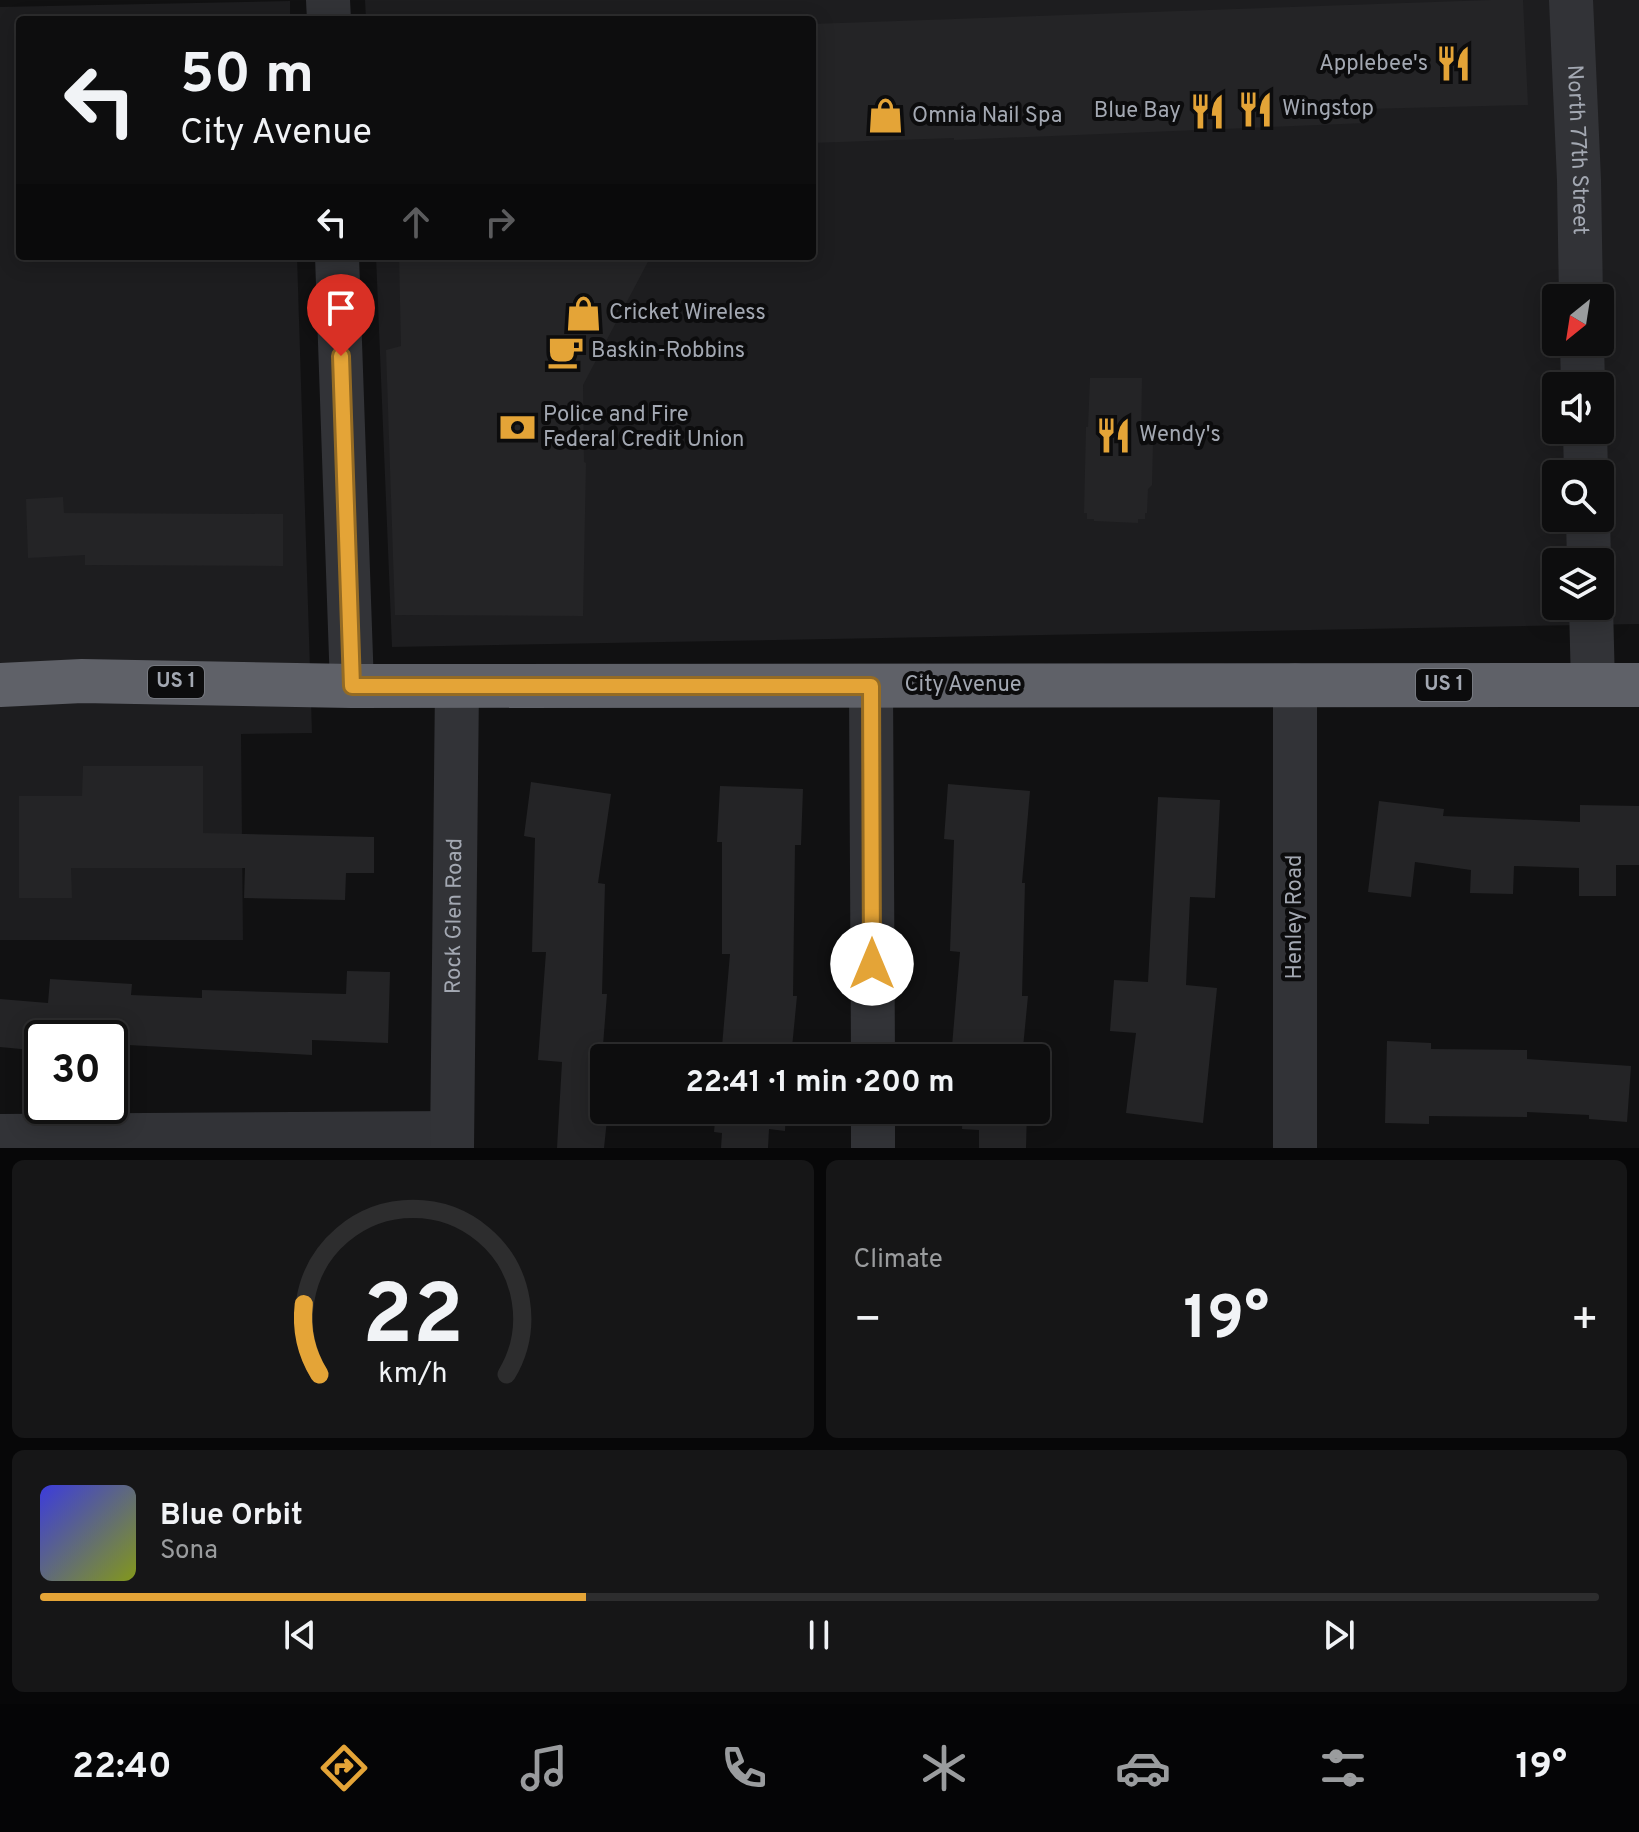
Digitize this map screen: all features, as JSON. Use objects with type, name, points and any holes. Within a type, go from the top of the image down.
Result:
[{"type":"highway","name":"City Avenue","points":[[0,685],[82,681],[352,686],[1639,685]]},
{"type":"street","name":"North 77th Street","points":[[1571,0],[1581,284]]},
{"type":"street","points":[[337,260],[352,686]]},
{"type":"street","points":[[1591,620],[1593,685]]},
{"type":"street","name":"Henley Road","points":[[1295,685],[1295,1148]]},
{"type":"street","name":"Rock Glen Road","points":[[452,1141],[457,686]]},
{"type":"street","points":[[871,686],[873,1044]]},
{"type":"street","points":[[873,1124],[873,1148]]},
{"type":"street","points":[[0,1136],[452,1141]]},
{"type":"shaded area","points":[[365,0],[1639,0],[1639,624],[392,647],[376,260],[816,260],[816,16],[366,16]]},
{"type":"shaded area","points":[[290,1],[290,16],[16,16],[16,260],[297,260],[312,733],[241,734],[243,940],[0,940],[0,7]]},
{"type":"building","points":[[1523,0],[1528,105],[1365,109],[1366,123],[816,143],[816,24]]},
{"type":"building","points":[[399,260],[649,260],[583,385],[586,463],[583,616],[395,615],[386,350],[401,346]]},
{"type":"building","name":"Wendy's","points":[[1090,378],[1142,378],[1141,446],[1153,444],[1152,485],[1148,489],[1145,519],[1138,519],[1138,523],[1094,521],[1087,519],[1087,513],[1084,513]]},
{"type":"building","points":[[63,497],[64,513],[283,514],[283,566],[85,565],[85,555],[28,558],[26,499]]},
{"type":"building","points":[[83,766],[203,766],[203,833],[374,837],[374,873],[346,873],[345,900],[244,898],[245,868],[71,868],[72,898],[19,898],[19,796],[82,796]]},
{"type":"building","points":[[531,782],[611,794],[598,883],[605,884],[602,994],[607,994],[603,1044],[590,1044],[590,1124],[607,1124],[604,1148],[557,1148],[562,1062],[538,1060],[546,952],[532,952],[535,838],[524,836]]},
{"type":"building","points":[[948,784],[1030,791],[1022,883],[1025,883],[1022,996],[1028,996],[1023,1044],[952,1044],[960,952],[950,951],[954,840],[944,839]]},
{"type":"building","points":[[720,786],[803,789],[801,845],[795,845],[793,996],[797,996],[792,1044],[722,1044],[730,954],[722,954],[722,842],[717,842]]},
{"type":"building","points":[[1158,797],[1220,800],[1215,898],[1190,897],[1186,985],[1217,988],[1203,1123],[1126,1113],[1136,1033],[1110,1031],[1114,980],[1148,982]]},
{"type":"building","points":[[1379,801],[1444,809],[1443,816],[1580,822],[1580,805],[1639,806],[1639,865],[1616,865],[1616,896],[1579,896],[1579,868],[1514,866],[1513,894],[1470,893],[1471,870],[1415,862],[1411,897],[1368,892]]},
{"type":"building","points":[[347,971],[390,972],[388,1043],[312,1040],[312,1055],[128,1045],[128,1020],[24,1020],[24,1049],[0,1047],[0,999],[48,1003],[50,979],[132,984],[131,995],[202,998],[202,990],[346,994]]},
{"type":"building","points":[[1387,1041],[1431,1043],[1431,1049],[1527,1050],[1527,1059],[1631,1066],[1627,1122],[1589,1119],[1589,1115],[1527,1112],[1527,1117],[1429,1116],[1429,1124],[1385,1123]]},
{"type":"building","points":[[715,1124],[785,1124],[785,1131],[769,1129],[768,1148],[721,1148],[722,1133],[714,1132]]},
{"type":"building","points":[[962,1124],[1027,1124],[1026,1148],[979,1148],[979,1130],[962,1129]]},
{"type":"place","name":"Applebee's","points":[[1454,64]]},
{"type":"place","name":"Wingstop","points":[[1256,109]]},
{"type":"place","name":"Blue Bay","points":[[1207,111]]},
{"type":"place","name":"Omnia Nail Spa","points":[[886,116]]},
{"type":"place","name":"Cricket Wireless","points":[[583,313]]},
{"type":"place","name":"Baskin-Robbins","points":[[565,351]]},
{"type":"place","name":"Police and Fire Federal Credit Union","points":[[517,428]]},
{"type":"place","name":"Wendy's","points":[[1113,435]]},
{"type":"route","points":[[341,356],[352,686],[871,686],[872,964]]}]
